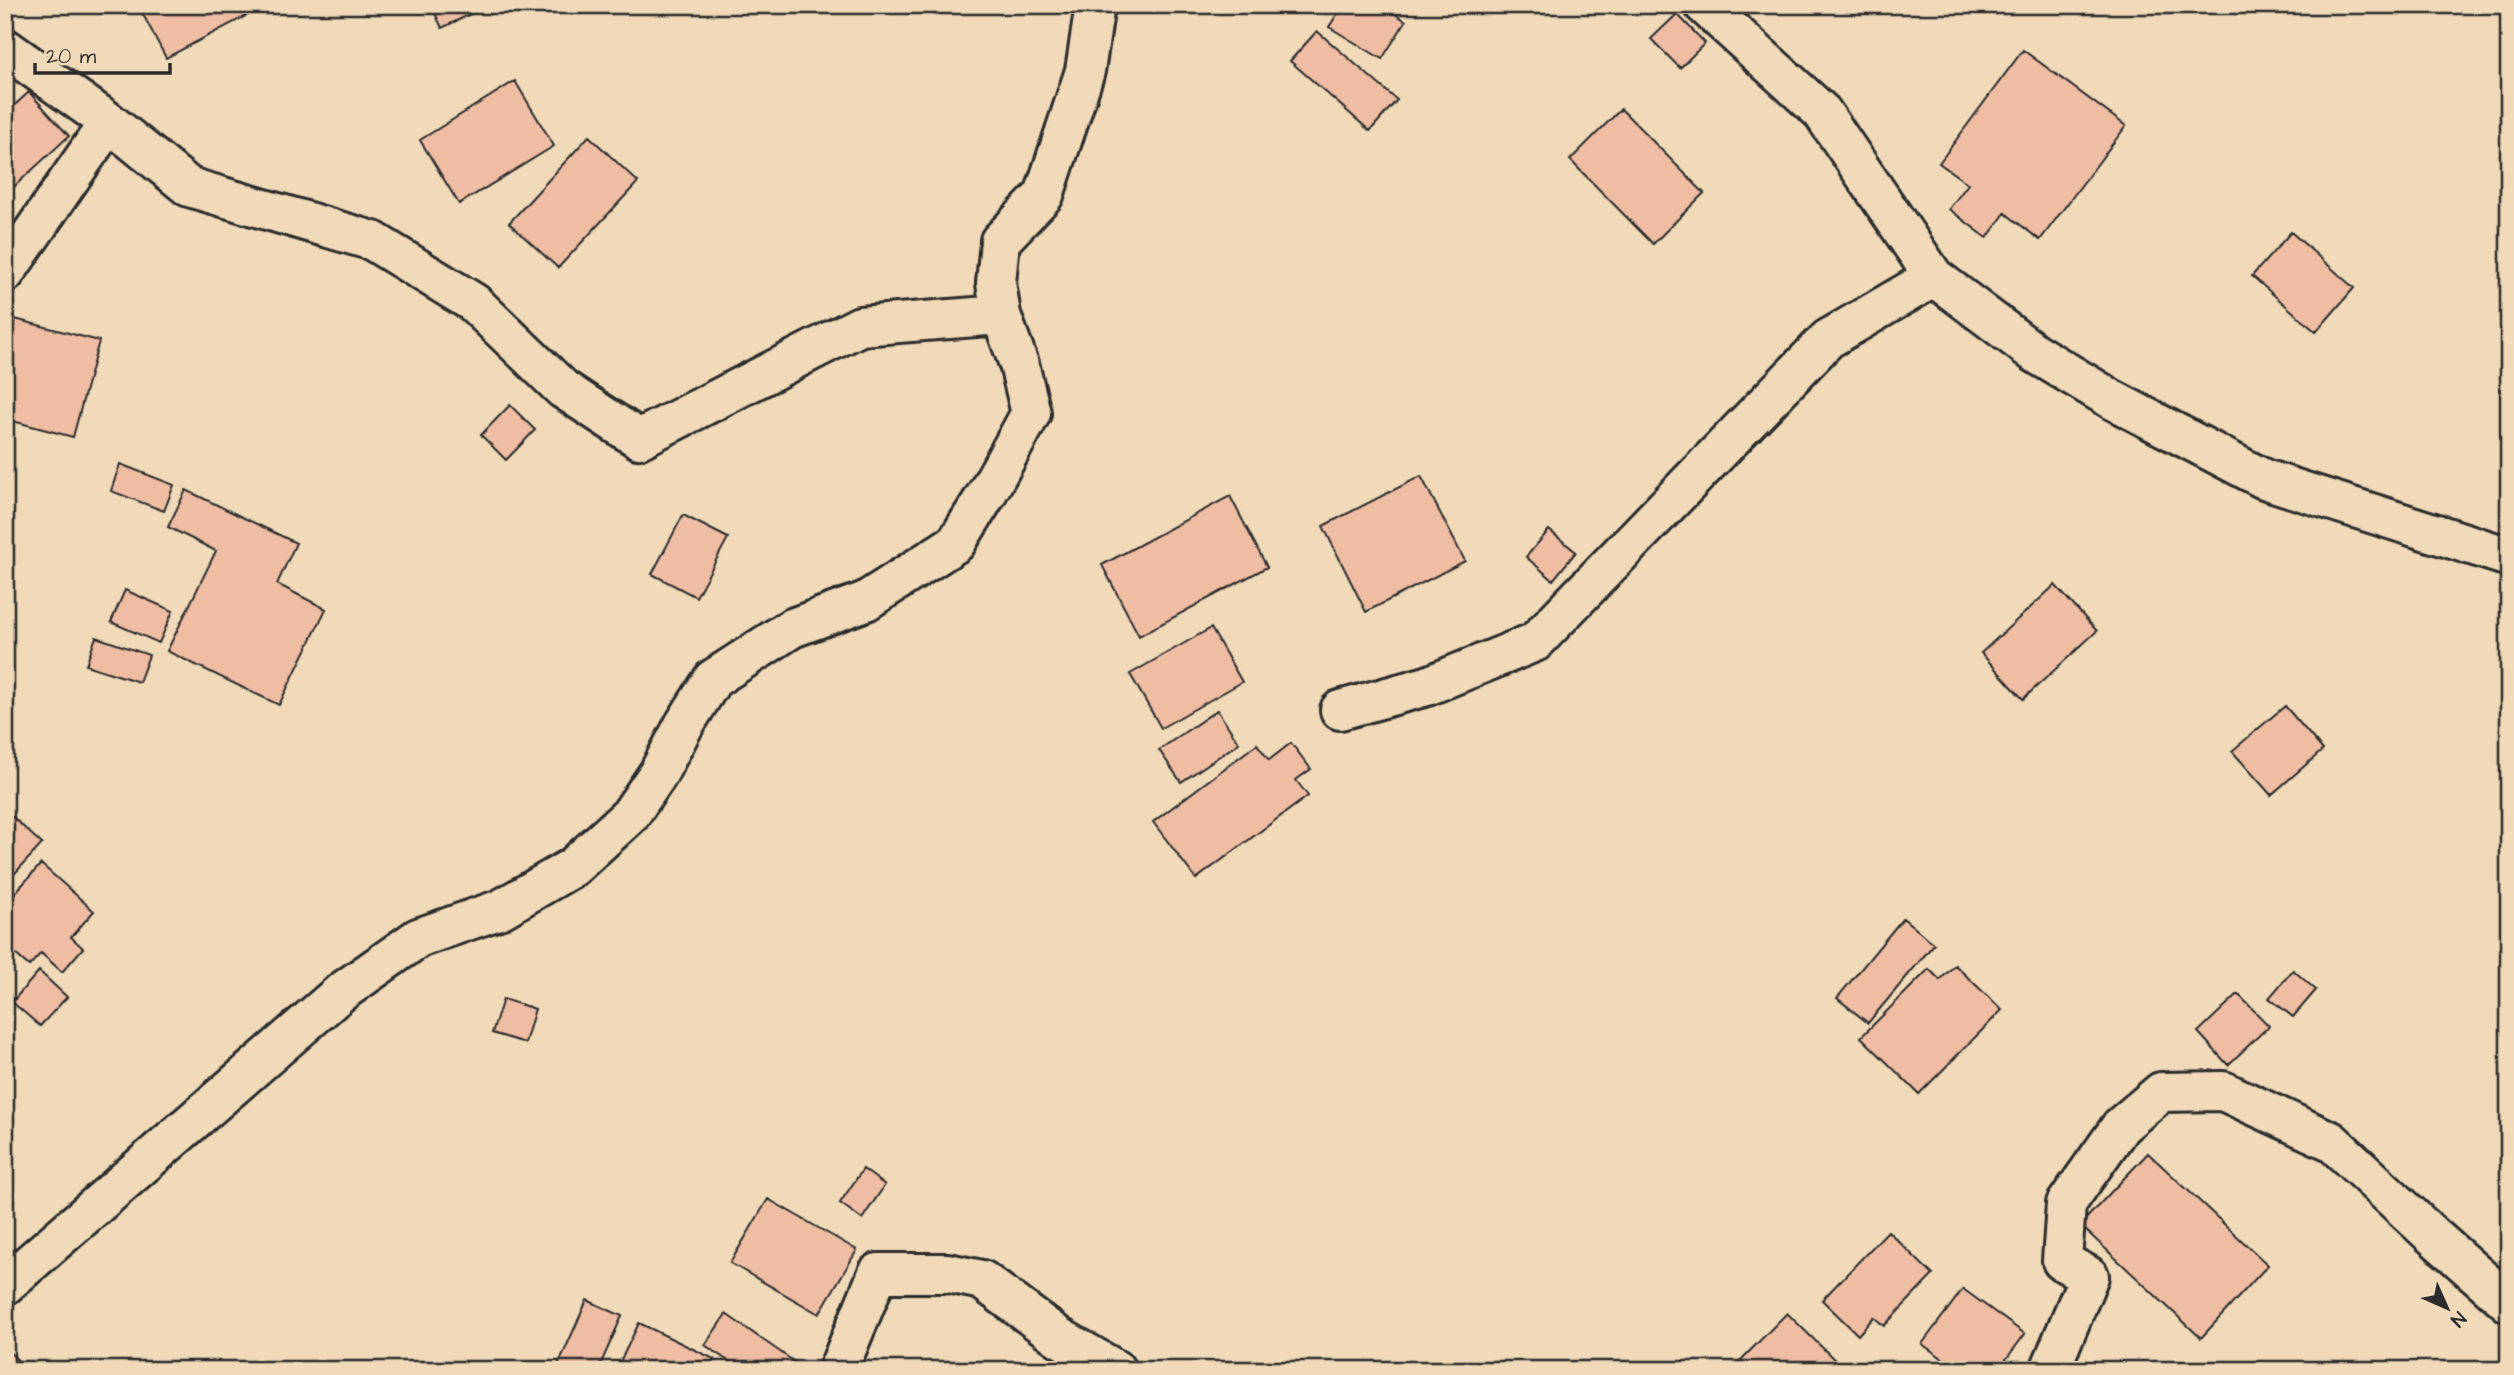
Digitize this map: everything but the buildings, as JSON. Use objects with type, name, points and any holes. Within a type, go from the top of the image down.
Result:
[{"type":"street","points":[[5,1285],[340,993],[418,938],[501,909],[573,867],[630,814],[658,774],[713,679],[792,628],[866,601],[956,543],[986,495],[1031,412],[1019,364],[1002,315],[996,283],[1000,241],[1044,195],[1085,71],[1095,5]]},
{"type":"street","points":[[1704,5],[1822,112],[1934,276],[2046,360],[2113,400],[2264,479],[2509,557]]},
{"type":"street","points":[[5,48],[109,122],[188,187],[373,241],[474,303],[563,389],[639,439],[860,327],[1002,315]]},
{"type":"street","points":[[5,273],[109,122]]},
{"type":"street","points":[[1340,710],[1427,687],[1535,642],[1828,339],[1934,276]]},
{"type":"street","points":[[2050,1370],[2089,1276],[2062,1261],[2066,1205],[2121,1126],[2161,1092],[2223,1091],[2331,1141],[2509,1303]]},
{"type":"street","points":[[838,1370],[878,1273],[948,1273],[982,1280],[1059,1337],[1116,1370]]}]
